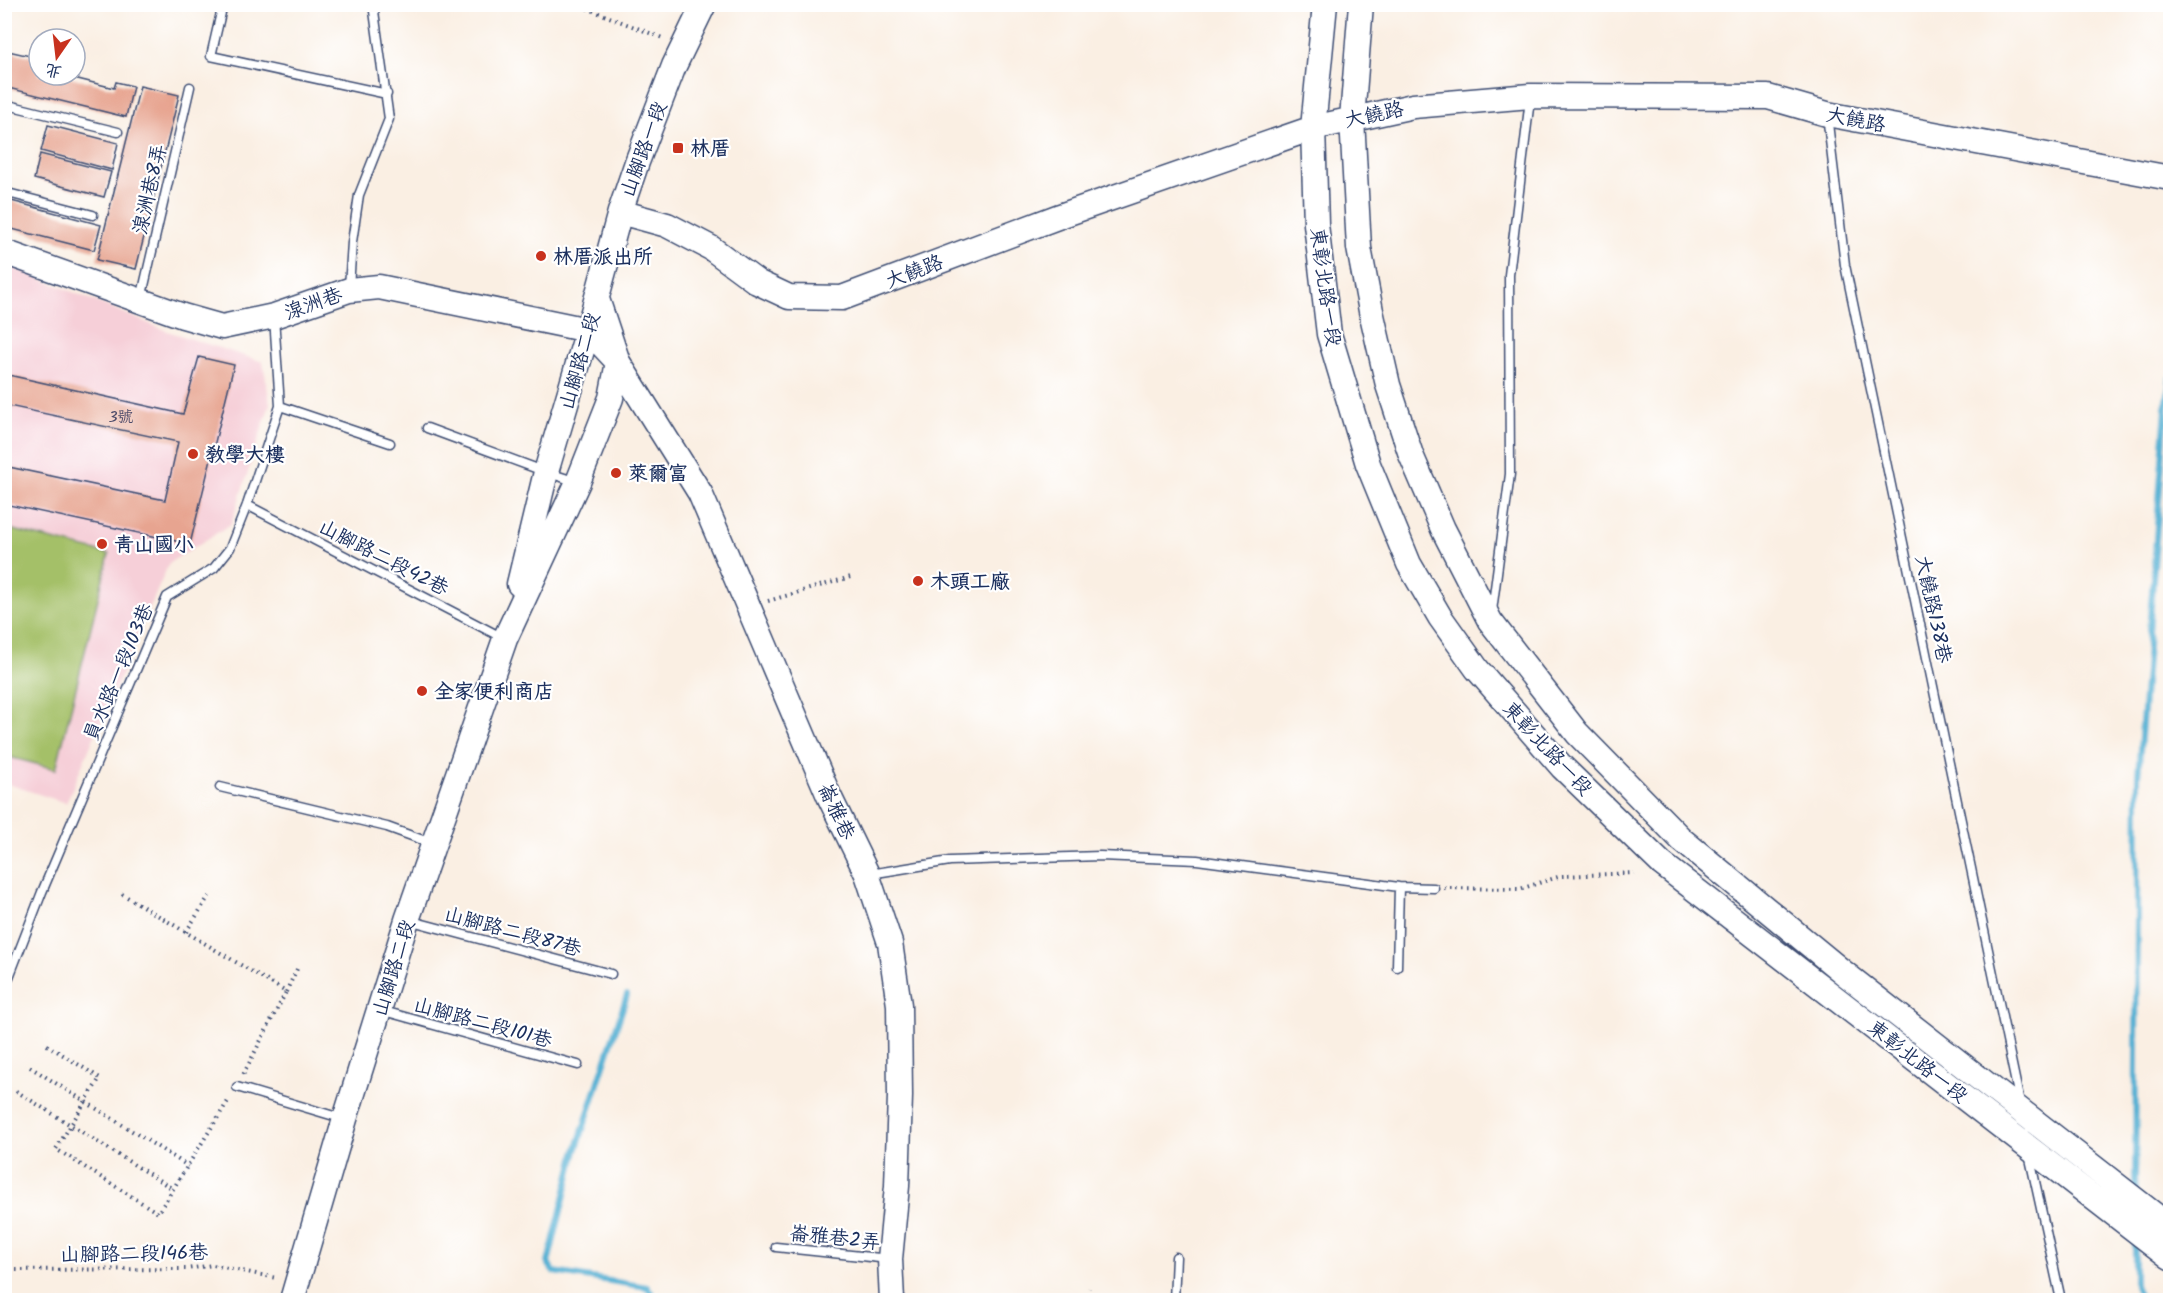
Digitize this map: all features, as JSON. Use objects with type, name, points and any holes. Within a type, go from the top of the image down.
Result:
[{"type":"street","name":"山腳路一段","points":[[597,299],[620,212],[637,162],[682,46],[704,4]]},
{"type":"street","name":"東彰北路一段","points":[[1325,4],[1313,128],[1316,224],[1329,334],[1368,464],[1409,564],[1440,617],[1477,669],[1562,767],[1662,864],[2024,1127],[2170,1227]]},
{"type":"street","name":"東彰北路一段","points":[[1361,4],[1352,119],[1359,248],[1371,311],[1388,386],[1411,455],[1443,529],[1491,621],[1577,734],[1682,840],[1844,973],[2024,1127],[2170,1257]]},
{"type":"street","name":"大饒路","points":[[620,212],[667,225],[711,248],[757,282],[789,297],[842,298],[1060,216],[1313,128],[1413,106],[1530,96],[1768,97],[1827,114],[2170,178]]},
{"type":"street","name":"湶洲巷","points":[[4,252],[183,316],[222,327],[274,316],[349,290],[379,287],[588,330]]},
{"type":"street","name":"山腳路二段","points":[[295,1292],[345,1119],[407,920],[505,639],[546,472],[597,299]]},
{"type":"street","name":"山腳路二段","points":[[505,639],[578,482],[611,398],[618,362],[597,299]]},
{"type":"street","points":[[588,330],[618,362]]},
{"type":"street","name":"崙雅巷","points":[[618,362],[700,493],[829,796],[867,874],[890,943],[899,1005],[900,1096],[897,1186],[890,1259],[891,1300]]},
{"type":"lane","points":[[223,4],[212,56],[387,94]]},
{"type":"lane","points":[[349,290],[352,242],[359,195],[389,119],[373,4]]},
{"type":"lane","name":"湶洲巷8弄","points":[[141,300],[190,87]]},
{"type":"lane","points":[[1491,621],[1510,474],[1509,275],[1530,96]]},
{"type":"lane","points":[[4,104],[118,132]]},
{"type":"lane","name":"大饒路138巷","points":[[1827,114],[1845,266],[2061,1300]]},
{"type":"lane","points":[[4,192],[93,215]]},
{"type":"lane","name":"員水路一段103巷","points":[[4,990],[7,973],[167,597],[214,568],[230,548],[280,406],[274,316]]},
{"type":"lane","points":[[280,406],[390,442]]},
{"type":"lane","points":[[427,428],[578,482]]},
{"type":"lane","name":"山腳路二段42巷","points":[[247,505],[505,639]]},
{"type":"lane","points":[[220,787],[387,827],[434,844]]},
{"type":"lane","points":[[867,874],[950,861],[1100,856],[1197,860],[1399,887],[1434,888]]},
{"type":"lane","points":[[1397,967],[1399,887]]},
{"type":"lane","name":"山腳路二段87巷","points":[[407,920],[611,974]]},
{"type":"lane","name":"山腳路二段101巷","points":[[380,1010],[578,1065]]},
{"type":"lane","points":[[237,1087],[345,1119]]},
{"type":"lane","name":"崙雅巷2弄","points":[[776,1247],[890,1259]]},
{"type":"lane","points":[[1174,1300],[1176,1257]]},
{"type":"path","points":[[576,4],[682,46]]},
{"type":"path","points":[[749,606],[854,576]]},
{"type":"path","points":[[1434,888],[1520,889],[1561,876],[1635,873]]},
{"type":"path","points":[[122,894],[286,992]]},
{"type":"path","points":[[186,933],[209,896]]},
{"type":"path","points":[[47,1045],[100,1078],[56,1149],[158,1213],[237,1087],[297,969]]},
{"type":"path","points":[[30,1067],[188,1166]]},
{"type":"path","points":[[16,1090],[173,1189]]},
{"type":"path","name":"山腳路二段146巷","points":[[4,1270],[187,1269],[213,1265],[295,1292]]},
{"type":"path","points":[[1087,1300],[1089,1288]]},
{"type":"shaded area","name":"青山國小","points":[[5,264],[167,331],[263,362],[270,404],[231,524],[169,563],[66,803],[5,783]]},
{"type":"green space","points":[[5,528],[109,554],[56,769],[5,756]]},
{"type":"building","points":[[4,50],[27,55],[27,87],[87,87],[87,81],[114,88],[116,82],[133,86],[126,117],[4,87]]},
{"type":"building","points":[[140,86],[179,95],[136,269],[97,260]]},
{"type":"building","points":[[48,125],[118,143],[112,170],[41,151]]},
{"type":"building","points":[[40,154],[111,172],[104,197],[34,179]]},
{"type":"building","points":[[4,199],[101,225],[94,250],[4,227]]},
{"type":"building","name":"教學大樓","points":[[199,357],[234,365],[190,544],[4,504],[4,466],[165,500],[178,442],[4,405],[4,374],[183,414]]},
{"type":"waterway","points":[[2135,1190],[2138,776],[2170,379]]},
{"type":"waterway","points":[[627,995],[575,1154],[548,1263],[554,1272],[647,1287],[653,1295],[653,1300]]},
{"type":"waterway","points":[[2135,1239],[2135,1285],[2141,1300]]},
{"type":"place","name":"林厝","points":[[678,148]]},
{"type":"place","name":"林厝派出所","points":[[541,256]]},
{"type":"place","name":"教學大樓","points":[[193,454]]},
{"type":"place","name":"萊爾富","points":[[616,473]]},
{"type":"place","name":"青山國小","points":[[102,544]]},
{"type":"place","name":"木頭工廠","points":[[918,581]]},
{"type":"place","name":"全家便利商店","points":[[422,691]]}]
